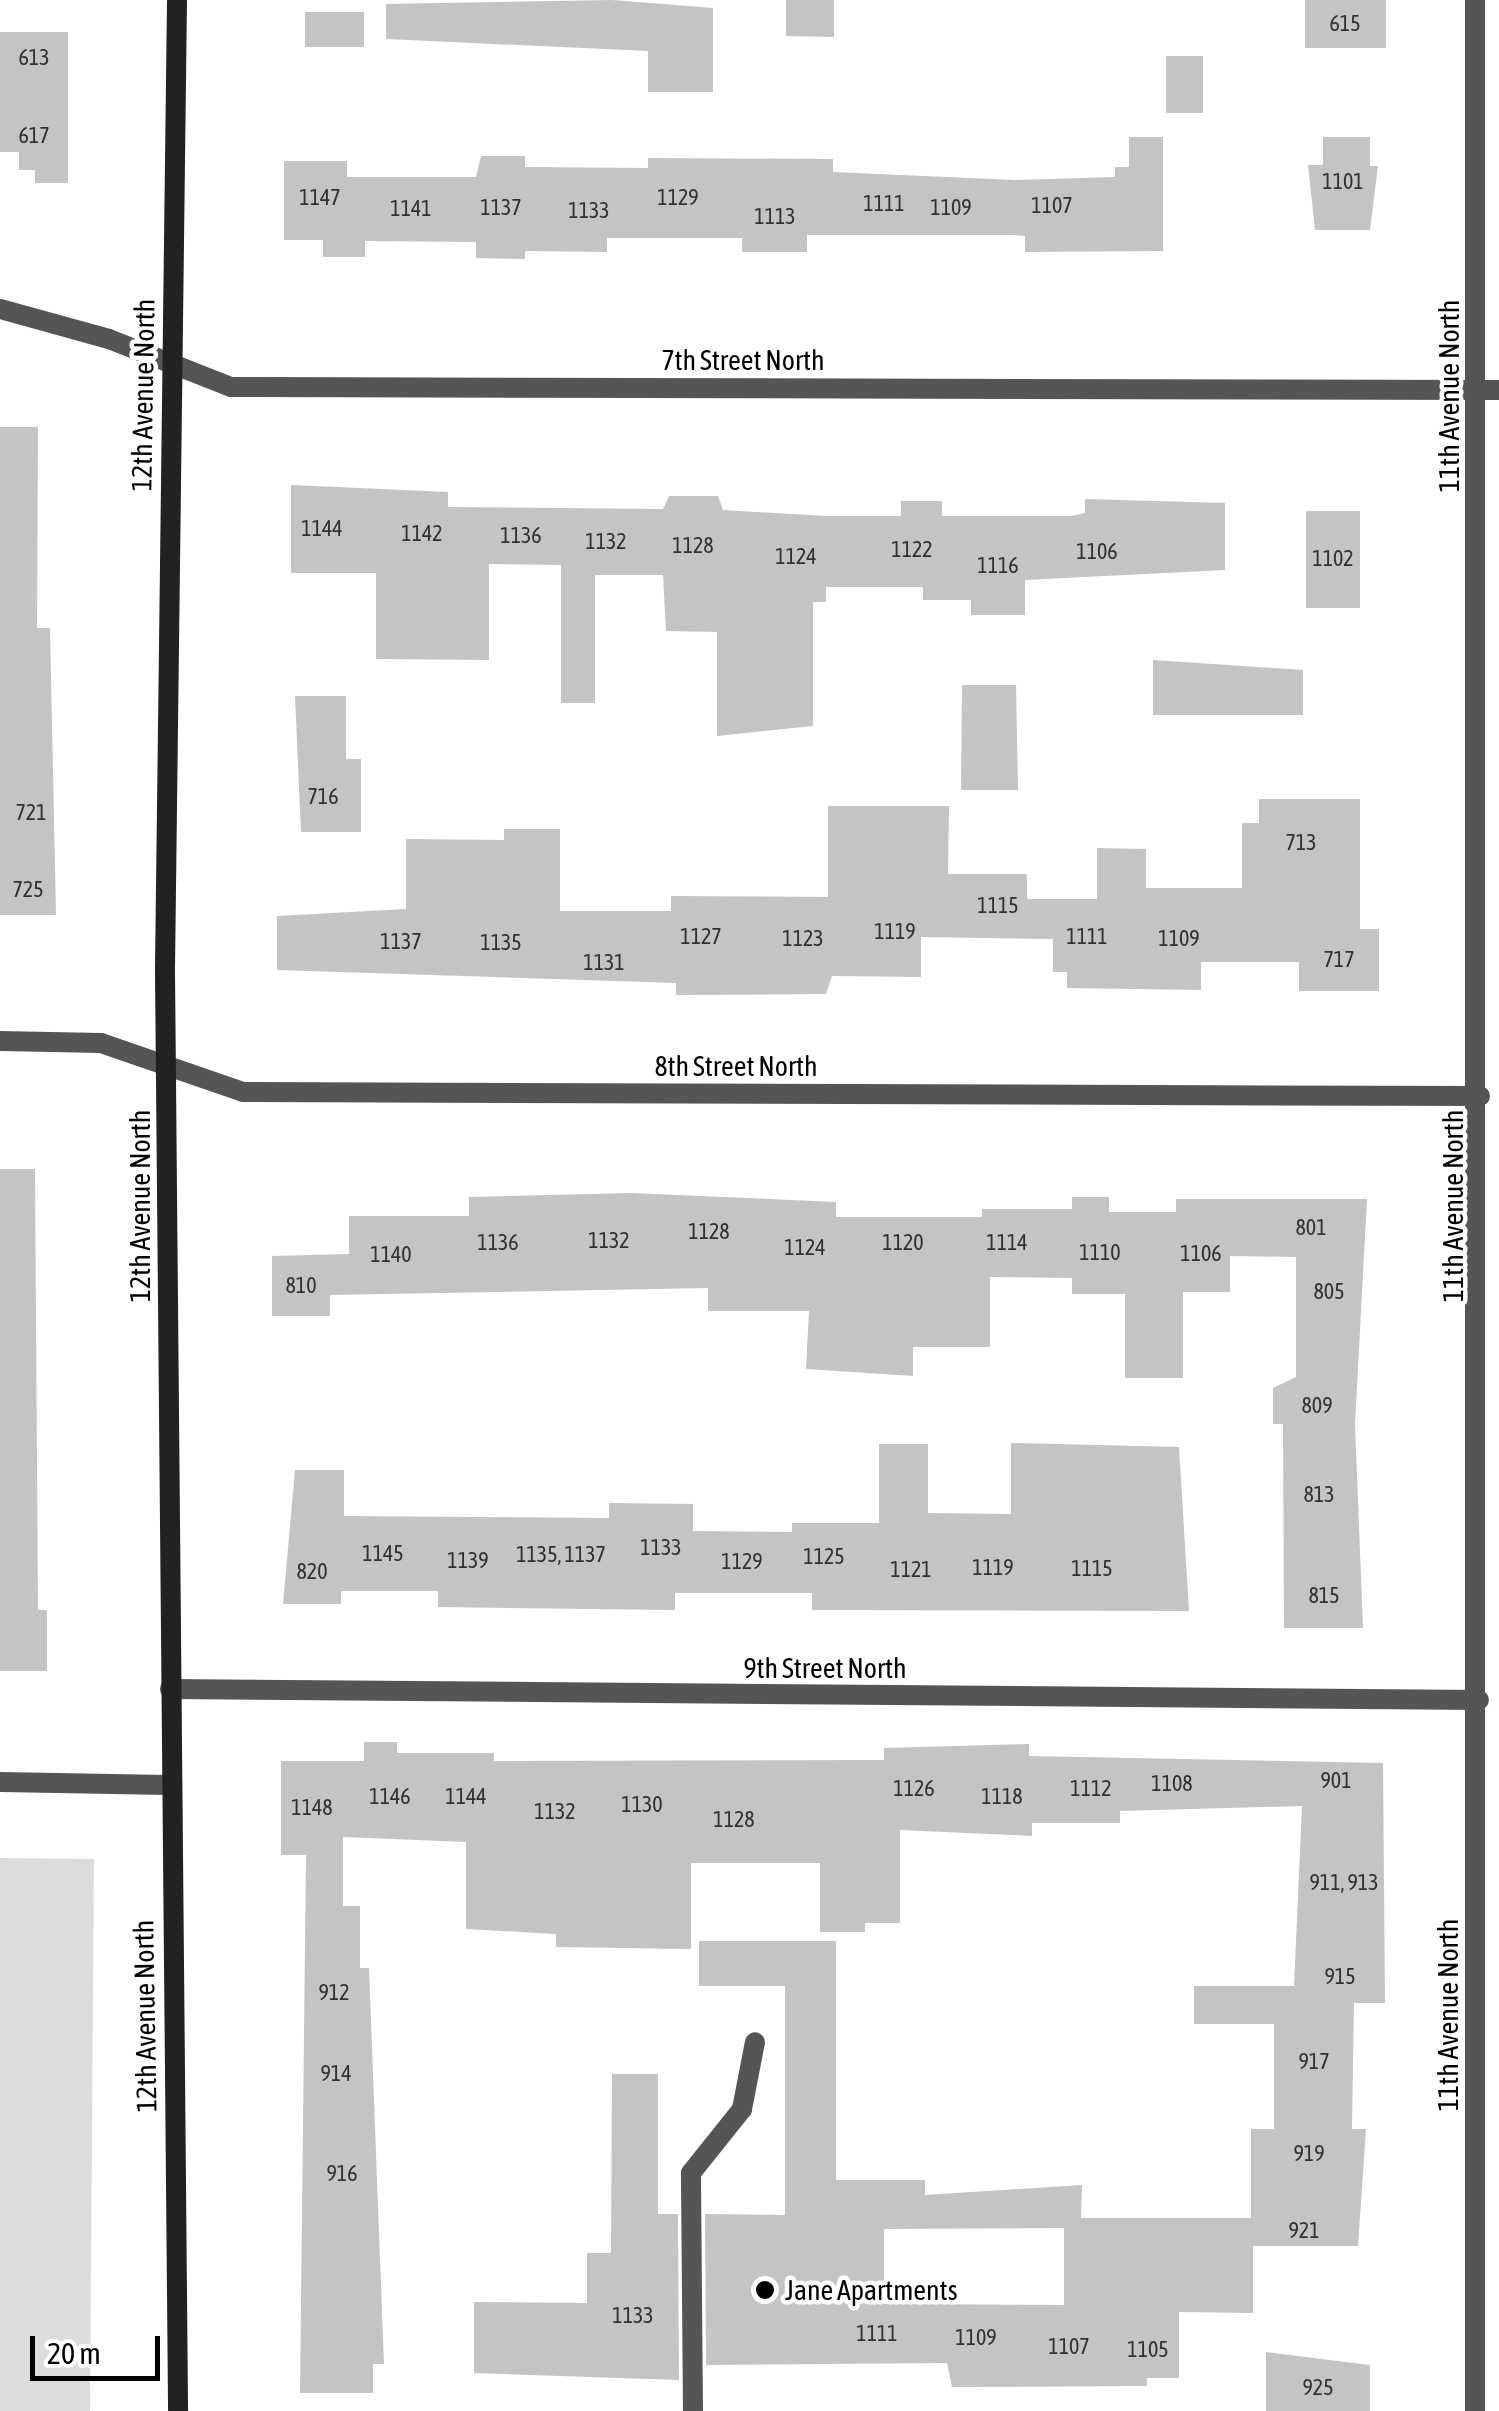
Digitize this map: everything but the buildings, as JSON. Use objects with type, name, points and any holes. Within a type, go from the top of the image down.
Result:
[{"type":"main road","name":"12th Avenue North","points":[[177,0],[170,364],[168,1785],[178,2411]]},
{"type":"street","name":"11th Avenue North","points":[[1475,0],[1480,1096],[1490,1177],[1475,1938],[1475,2411]]},
{"type":"street","name":"7th Street North","points":[[0,310],[231,387],[1499,390]]},
{"type":"street","name":"8th Street North","points":[[0,1041],[101,1043],[243,1092],[1480,1096]]},
{"type":"street","name":"9th Street North","points":[[170,1689],[1479,1700]]},
{"type":"street","points":[[0,1782],[168,1785]]},
{"type":"street","points":[[1475,1938],[1499,1939]]},
{"type":"street","points":[[692,2411],[691,2173],[742,2109],[754,2042]]},
{"type":"shaded area","points":[[0,1858],[94,1859],[90,2411],[0,2411]]},
{"type":"place","name":"Jane Apartments","points":[[765,2290]]}]
